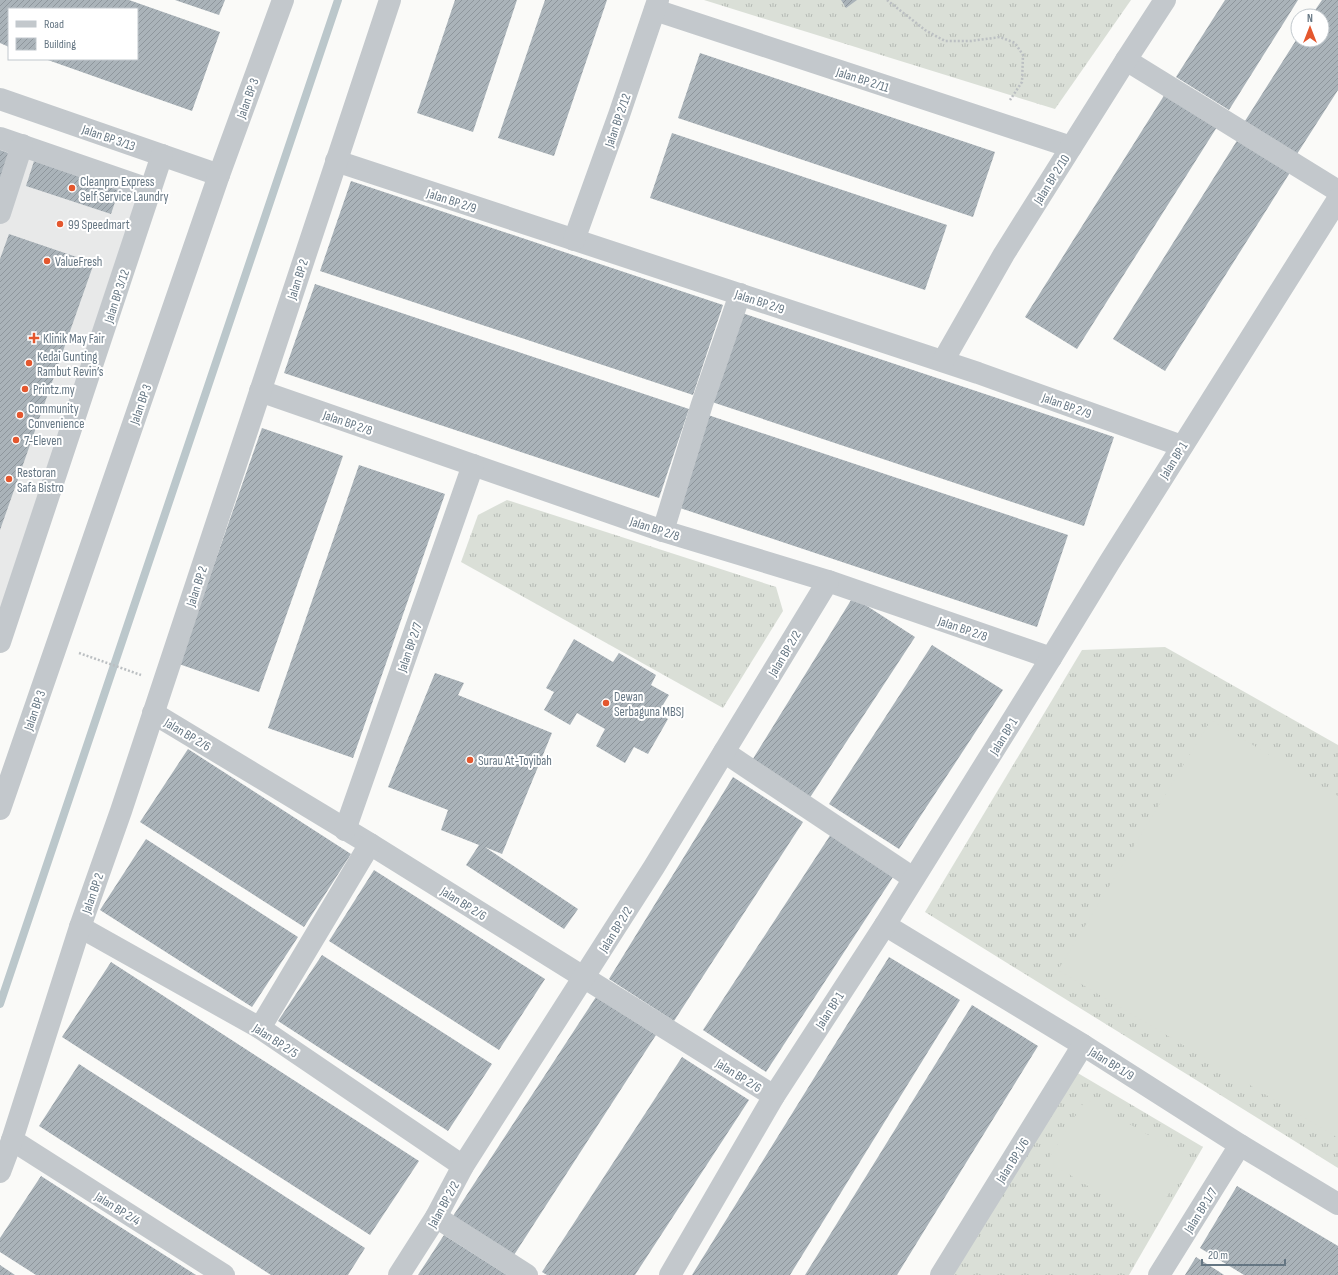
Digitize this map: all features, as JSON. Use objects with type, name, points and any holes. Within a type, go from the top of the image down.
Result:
[{"type":"street","name":"Jalan BP 3","points":[[0,809],[219,175],[282,0]]},
{"type":"street","name":"Jalan BP 2","points":[[0,1172],[12,1140],[80,927],[164,683],[390,0]]},
{"type":"street","name":"Jalan BP 2/10","points":[[943,361],[1004,254],[1165,0]]},
{"type":"street","name":"Jalan BP 2/11","points":[[657,5],[1071,147]]},
{"type":"street","name":"Jalan BP 2/12","points":[[574,240],[657,5]]},
{"type":"street","points":[[1126,60],[1338,191]]},
{"type":"street","name":"Jalan BP 3/13","points":[[0,99],[219,175]]},
{"type":"street","points":[[0,138],[151,190]]},
{"type":"street","points":[[0,213],[22,146]]},
{"type":"street","name":"Jalan BP 3/12","points":[[0,642],[7,598],[162,155]]},
{"type":"street","name":"Jalan BP 2/9","points":[[336,162],[943,361],[1182,446]]},
{"type":"street","name":"Jalan BP 1","points":[[670,1275],[774,1096],[885,925],[1109,563],[1338,198]]},
{"type":"street","points":[[663,531],[702,404],[740,294]]},
{"type":"street","name":"Jalan BP 2/8","points":[[260,392],[473,464],[663,531],[828,581],[1051,658]]},
{"type":"street","name":"Jalan BP 2/7","points":[[345,830],[473,464]]},
{"type":"street","name":"Jalan BP 2/2","points":[[399,1275],[436,1217],[463,1166],[584,978],[828,581]]},
{"type":"street","name":"Jalan BP 2/6","points":[[153,713],[370,844],[774,1096]]},
{"type":"street","points":[[724,752],[913,878]]},
{"type":"street","points":[[260,1028],[370,844]]},
{"type":"street","name":"Jalan BP 1/9","points":[[885,925],[1083,1045],[1240,1145],[1338,1204]]},
{"type":"street","name":"Jalan BP 2/5","points":[[80,927],[260,1028],[463,1166]]},
{"type":"street","name":"Jalan BP 1/6","points":[[941,1275],[1083,1045]]},
{"type":"street","name":"Jalan BP 2/4","points":[[12,1140],[224,1275]]},
{"type":"street","name":"Jalan BP 1/7","points":[[1159,1275],[1240,1145]]},
{"type":"street","points":[[436,1217],[528,1275]]},
{"type":"path","points":[[887,0],[925,30],[945,41],[971,41],[1000,37],[1015,43],[1023,55],[1022,82],[1012,96],[998,123]]},
{"type":"path","points":[[56,645],[164,683]]},
{"type":"shaded area","points":[[0,145],[142,193],[0,620]]},
{"type":"green space","points":[[704,0],[1131,0],[1055,109]]},
{"type":"green space","points":[[507,500],[776,587],[783,611],[723,708],[461,562],[478,515]]},
{"type":"green space","points":[[1165,647],[1338,745],[1338,1168],[925,912],[1082,650]]},
{"type":"green space","points":[[1211,720],[1338,796],[1338,1138],[1058,970]]},
{"type":"green space","points":[[1076,1072],[1203,1147],[1129,1275],[948,1275]]},
{"type":"green space","points":[[1086,1099],[1190,1159],[1150,1224],[1047,1161]]},
{"type":"building","points":[[0,0],[129,0],[220,32],[192,111],[48,60],[138,60],[138,8],[8,8],[8,47],[0,43]]},
{"type":"building","points":[[175,0],[225,0],[219,15]]},
{"type":"building","points":[[455,0],[517,0],[473,132],[417,113]]},
{"type":"building","points":[[545,0],[607,0],[554,156],[498,138]]},
{"type":"building","points":[[841,0],[857,0],[846,8]]},
{"type":"building","points":[[1225,0],[1298,0],[1293,8],[1290,8],[1290,13],[1229,110],[1176,77]]},
{"type":"building","points":[[1322,0],[1338,0],[1338,90],[1297,154],[1245,121],[1291,48],[1330,48],[1330,8],[1316,8]]},
{"type":"building","points":[[700,53],[995,152],[973,217],[678,118]]},
{"type":"building","points":[[1165,94],[1217,127],[1077,349],[1025,317]]},
{"type":"building","points":[[672,133],[947,225],[925,290],[650,198]]},
{"type":"building","points":[[1238,139],[1291,171],[1165,371],[1113,339]]},
{"type":"building","points":[[0,150],[14,155],[0,194]]},
{"type":"building","name":"Cleanpro Express Self Service Laundry","points":[[34,161],[119,190],[111,214],[26,186]]},
{"type":"building","points":[[351,181],[723,305],[693,395],[320,271]]},
{"type":"building","points":[[9,234],[94,263],[0,530],[0,259]]},
{"type":"building","points":[[315,284],[689,409],[659,498],[284,373]]},
{"type":"building","points":[[742,313],[1114,437],[1084,526],[712,402]]},
{"type":"building","points":[[708,415],[1068,535],[1037,627],[677,507]]},
{"type":"building","points":[[262,428],[343,456],[259,692],[179,664]]},
{"type":"building","points":[[359,465],[445,494],[353,758],[268,728]]},
{"type":"building","points":[[853,597],[915,637],[809,799],[751,762]]},
{"type":"building","name":"Dewan Serbaguna MBSJ","points":[[574,639],[613,662],[619,653],[656,675],[651,685],[669,695],[658,713],[668,719],[648,754],[634,747],[625,763],[596,746],[605,729],[577,713],[570,725],[544,710],[554,692],[546,688]]},
{"type":"building","points":[[932,645],[1003,690],[899,849],[829,804]]},
{"type":"building","name":"Surau At-Toyibah","points":[[435,673],[464,683],[458,695],[552,733],[502,854],[485,847],[578,909],[564,929],[466,865],[479,845],[441,830],[448,810],[388,787]]},
{"type":"building","points":[[188,749],[351,854],[304,927],[140,822]]},
{"type":"building","points":[[733,777],[803,822],[674,1021],[609,979]]},
{"type":"building","points":[[831,834],[895,874],[766,1072],[703,1030]]},
{"type":"building","points":[[146,839],[298,937],[252,1007],[100,910]]},
{"type":"building","points":[[374,870],[545,979],[499,1050],[329,941]]},
{"type":"building","points":[[322,955],[492,1064],[448,1131],[278,1021]]},
{"type":"building","points":[[889,957],[960,1000],[790,1275],[692,1275]]},
{"type":"building","points":[[111,962],[419,1161],[370,1235],[62,1037]]},
{"type":"building","points":[[596,997],[656,1035],[514,1255],[453,1216]]},
{"type":"building","points":[[972,1005],[1038,1046],[897,1275],[805,1275]]},
{"type":"building","points":[[682,1057],[749,1100],[635,1275],[547,1275],[542,1272]]},
{"type":"building","points":[[79,1064],[365,1248],[348,1275],[271,1275],[39,1126]]},
{"type":"building","points":[[41,1176],[196,1275],[36,1275],[0,1252],[0,1238]]},
{"type":"building","points":[[1237,1186],[1338,1246],[1338,1275],[1244,1275],[1200,1248]]},
{"type":"building","points":[[444,1235],[507,1275],[418,1275]]},
{"type":"building","points":[[1196,1257],[1218,1271],[1224,1275],[1185,1275]]},
{"type":"building","points":[[0,1265],[15,1275],[0,1275]]},
{"type":"waterway","points":[[0,1004],[338,0]]},
{"type":"place","name":"Cleanpro Express Self Service Laundry","points":[[72,188]]},
{"type":"place","name":"99 Speedmart","points":[[60,224]]},
{"type":"place","name":"ValueFresh","points":[[47,261]]},
{"type":"place","name":"Klinik May Fair","points":[[34,338]]},
{"type":"place","name":"Kedai Gunting Rambut Revin’s","points":[[29,363]]},
{"type":"place","name":"Printz.my","points":[[25,389]]},
{"type":"place","name":"Community Convenience","points":[[20,415]]},
{"type":"place","name":"7-Eleven","points":[[16,440]]},
{"type":"place","name":"Restoran Safa Bistro","points":[[9,479]]},
{"type":"place","name":"Dewan Serbaguna MBSJ","points":[[606,703]]},
{"type":"place","name":"Surau At-Toyibah","points":[[470,760]]}]
